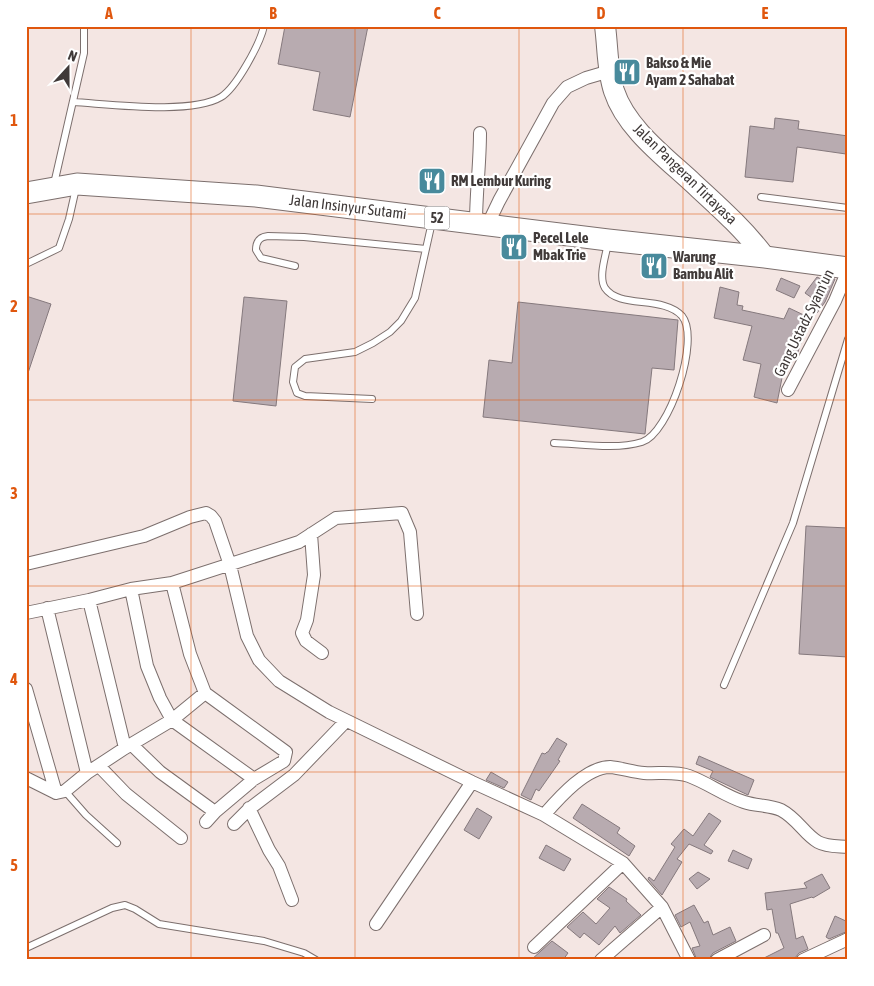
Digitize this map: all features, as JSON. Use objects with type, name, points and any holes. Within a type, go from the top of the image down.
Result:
[{"type":"highway","name":"Jalan Insinyur Sutami","points":[[26,193],[76,184],[256,196],[608,240],[765,257],[848,270]]},
{"type":"main road","name":"Jalan Pangeran Tirtayasa","points":[[605,26],[610,71],[614,90],[620,105],[647,140],[740,227],[765,257]]},
{"type":"street","points":[[482,223],[499,201],[553,103],[567,87],[586,78],[610,71]]},
{"type":"street","points":[[480,133],[480,167],[477,191],[482,223]]},
{"type":"street","name":"Gang Ustadz Syam'un","points":[[788,390],[835,300],[848,270]]},
{"type":"street","points":[[26,613],[131,589],[172,583],[298,542],[336,518],[402,512],[410,532],[417,614]]},
{"type":"street","points":[[26,564],[144,536],[190,516],[206,513],[215,521],[230,564],[247,636],[259,660],[278,681],[346,721],[544,815],[623,864],[662,907],[689,960]]},
{"type":"street","points":[[311,534],[314,575],[302,633],[306,640],[322,653]]},
{"type":"street","points":[[172,583],[190,654],[205,693],[286,752],[284,761],[254,780],[215,812],[206,822]]},
{"type":"street","points":[[131,589],[147,666],[160,698],[172,720],[254,780]]},
{"type":"street","points":[[89,600],[128,746],[215,812]]},
{"type":"street","points":[[46,608],[88,773]]},
{"type":"street","points":[[26,689],[61,792]]},
{"type":"street","points":[[61,792],[128,746],[172,720],[205,693]]},
{"type":"street","points":[[234,824],[249,808],[294,775],[346,721]]},
{"type":"street","points":[[99,766],[126,794],[181,838]]},
{"type":"street","points":[[544,815],[556,800],[585,775],[598,769],[610,767],[644,773],[688,776],[744,802],[768,805],[780,810],[793,817],[818,842],[831,846],[848,847]]},
{"type":"street","points":[[26,778],[61,792]]},
{"type":"street","points":[[376,924],[472,782]]},
{"type":"street","points":[[249,808],[268,850],[279,866],[292,900]]},
{"type":"street","points":[[534,947],[623,864]]},
{"type":"street","points":[[601,960],[662,907]]},
{"type":"street","points":[[717,960],[764,935]]},
{"type":"street","points":[[803,960],[848,939]]},
{"type":"lane","points":[[54,187],[84,52],[84,26]]},
{"type":"lane","points":[[73,102],[147,106],[192,106],[221,97],[240,76],[262,37],[264,26]]},
{"type":"lane","points":[[26,264],[59,248],[69,219],[76,184]]},
{"type":"lane","points":[[761,197],[848,208]]},
{"type":"lane","points":[[372,399],[305,396],[297,393],[293,382],[295,367],[306,359],[355,352],[390,332],[401,321],[415,298],[433,217]]},
{"type":"lane","points":[[295,266],[261,258],[256,250],[258,240],[268,236],[304,237],[426,249]]},
{"type":"lane","points":[[554,443],[620,446],[644,442],[654,433],[667,415],[685,370],[687,327],[682,317],[672,310],[656,304],[622,298],[610,293],[604,286],[602,274],[608,240]]},
{"type":"lane","points":[[724,685],[794,523],[848,339]]},
{"type":"lane","points":[[61,792],[117,843]]},
{"type":"lane","points":[[26,948],[112,908],[125,905],[159,924],[172,928],[209,931],[264,941],[304,953],[316,960]]},
{"type":"building","points":[[285,26],[368,26],[350,117],[313,110],[320,72],[278,64]]},
{"type":"building","points":[[775,118],[799,121],[798,129],[848,136],[846,154],[797,147],[793,182],[745,177],[750,126],[774,129]]},
{"type":"building","points":[[817,277],[823,280],[824,277],[835,279],[825,302],[817,313],[810,308],[815,300],[805,293]]},
{"type":"building","points":[[781,278],[800,286],[794,298],[776,290]]},
{"type":"building","points":[[720,287],[739,292],[737,305],[743,306],[742,310],[784,319],[789,308],[808,317],[798,338],[802,339],[797,355],[787,353],[777,403],[754,397],[761,364],[743,360],[752,326],[714,318]]},
{"type":"building","points":[[26,296],[51,304],[28,373],[26,373]]},
{"type":"building","points":[[244,297],[287,301],[276,406],[233,401]]},
{"type":"building","points":[[518,302],[678,320],[674,370],[652,368],[645,434],[483,417],[489,360],[512,363]]},
{"type":"building","points":[[806,526],[848,528],[848,657],[799,654]]},
{"type":"building","points":[[557,738],[567,744],[558,760],[560,761],[539,791],[536,789],[531,800],[521,795],[542,753],[548,752]]},
{"type":"building","points":[[699,756],[754,780],[748,795],[710,777],[713,771],[696,764]]},
{"type":"building","points":[[491,772],[508,782],[504,788],[486,780]]},
{"type":"building","points":[[582,804],[620,828],[617,833],[635,846],[629,856],[573,818]]},
{"type":"building","points":[[477,808],[492,817],[479,839],[464,830]]},
{"type":"building","points":[[709,813],[721,821],[704,845],[713,851],[711,854],[689,844],[677,859],[682,862],[662,895],[648,879],[649,877],[654,881],[675,847],[671,844],[684,829],[693,836]]},
{"type":"building","points":[[546,845],[571,859],[564,871],[539,858]]},
{"type":"building","points":[[733,850],[752,859],[748,869],[728,861]]},
{"type":"building","points":[[698,872],[710,879],[697,889],[689,879]]},
{"type":"building","points":[[822,874],[830,888],[813,898],[790,904],[796,939],[803,936],[808,949],[799,953],[791,960],[760,960],[784,948],[778,933],[776,933],[772,909],[767,910],[765,893],[807,888],[804,883]]},
{"type":"building","points":[[609,887],[627,899],[626,901],[641,915],[620,933],[615,926],[599,945],[584,933],[580,938],[567,927],[583,912],[596,924],[610,908],[597,899]]},
{"type":"building","points":[[694,905],[704,923],[708,921],[713,935],[730,927],[736,941],[713,953],[708,960],[697,960],[692,948],[700,946],[690,922],[681,927],[675,915]]},
{"type":"building","points":[[835,916],[848,922],[848,931],[829,939],[826,937]]},
{"type":"building","points":[[552,941],[568,953],[563,960],[531,960]]},
{"type":"place","name":"Bakso & Mie Ayam 2 Sahabat","points":[[627,72]]},
{"type":"place","name":"RM Lembur Kuring","points":[[432,181]]},
{"type":"place","name":"Pecel Lele Mbak Trie","points":[[514,247]]},
{"type":"place","name":"Warung Bambu Alit","points":[[654,266]]}]
